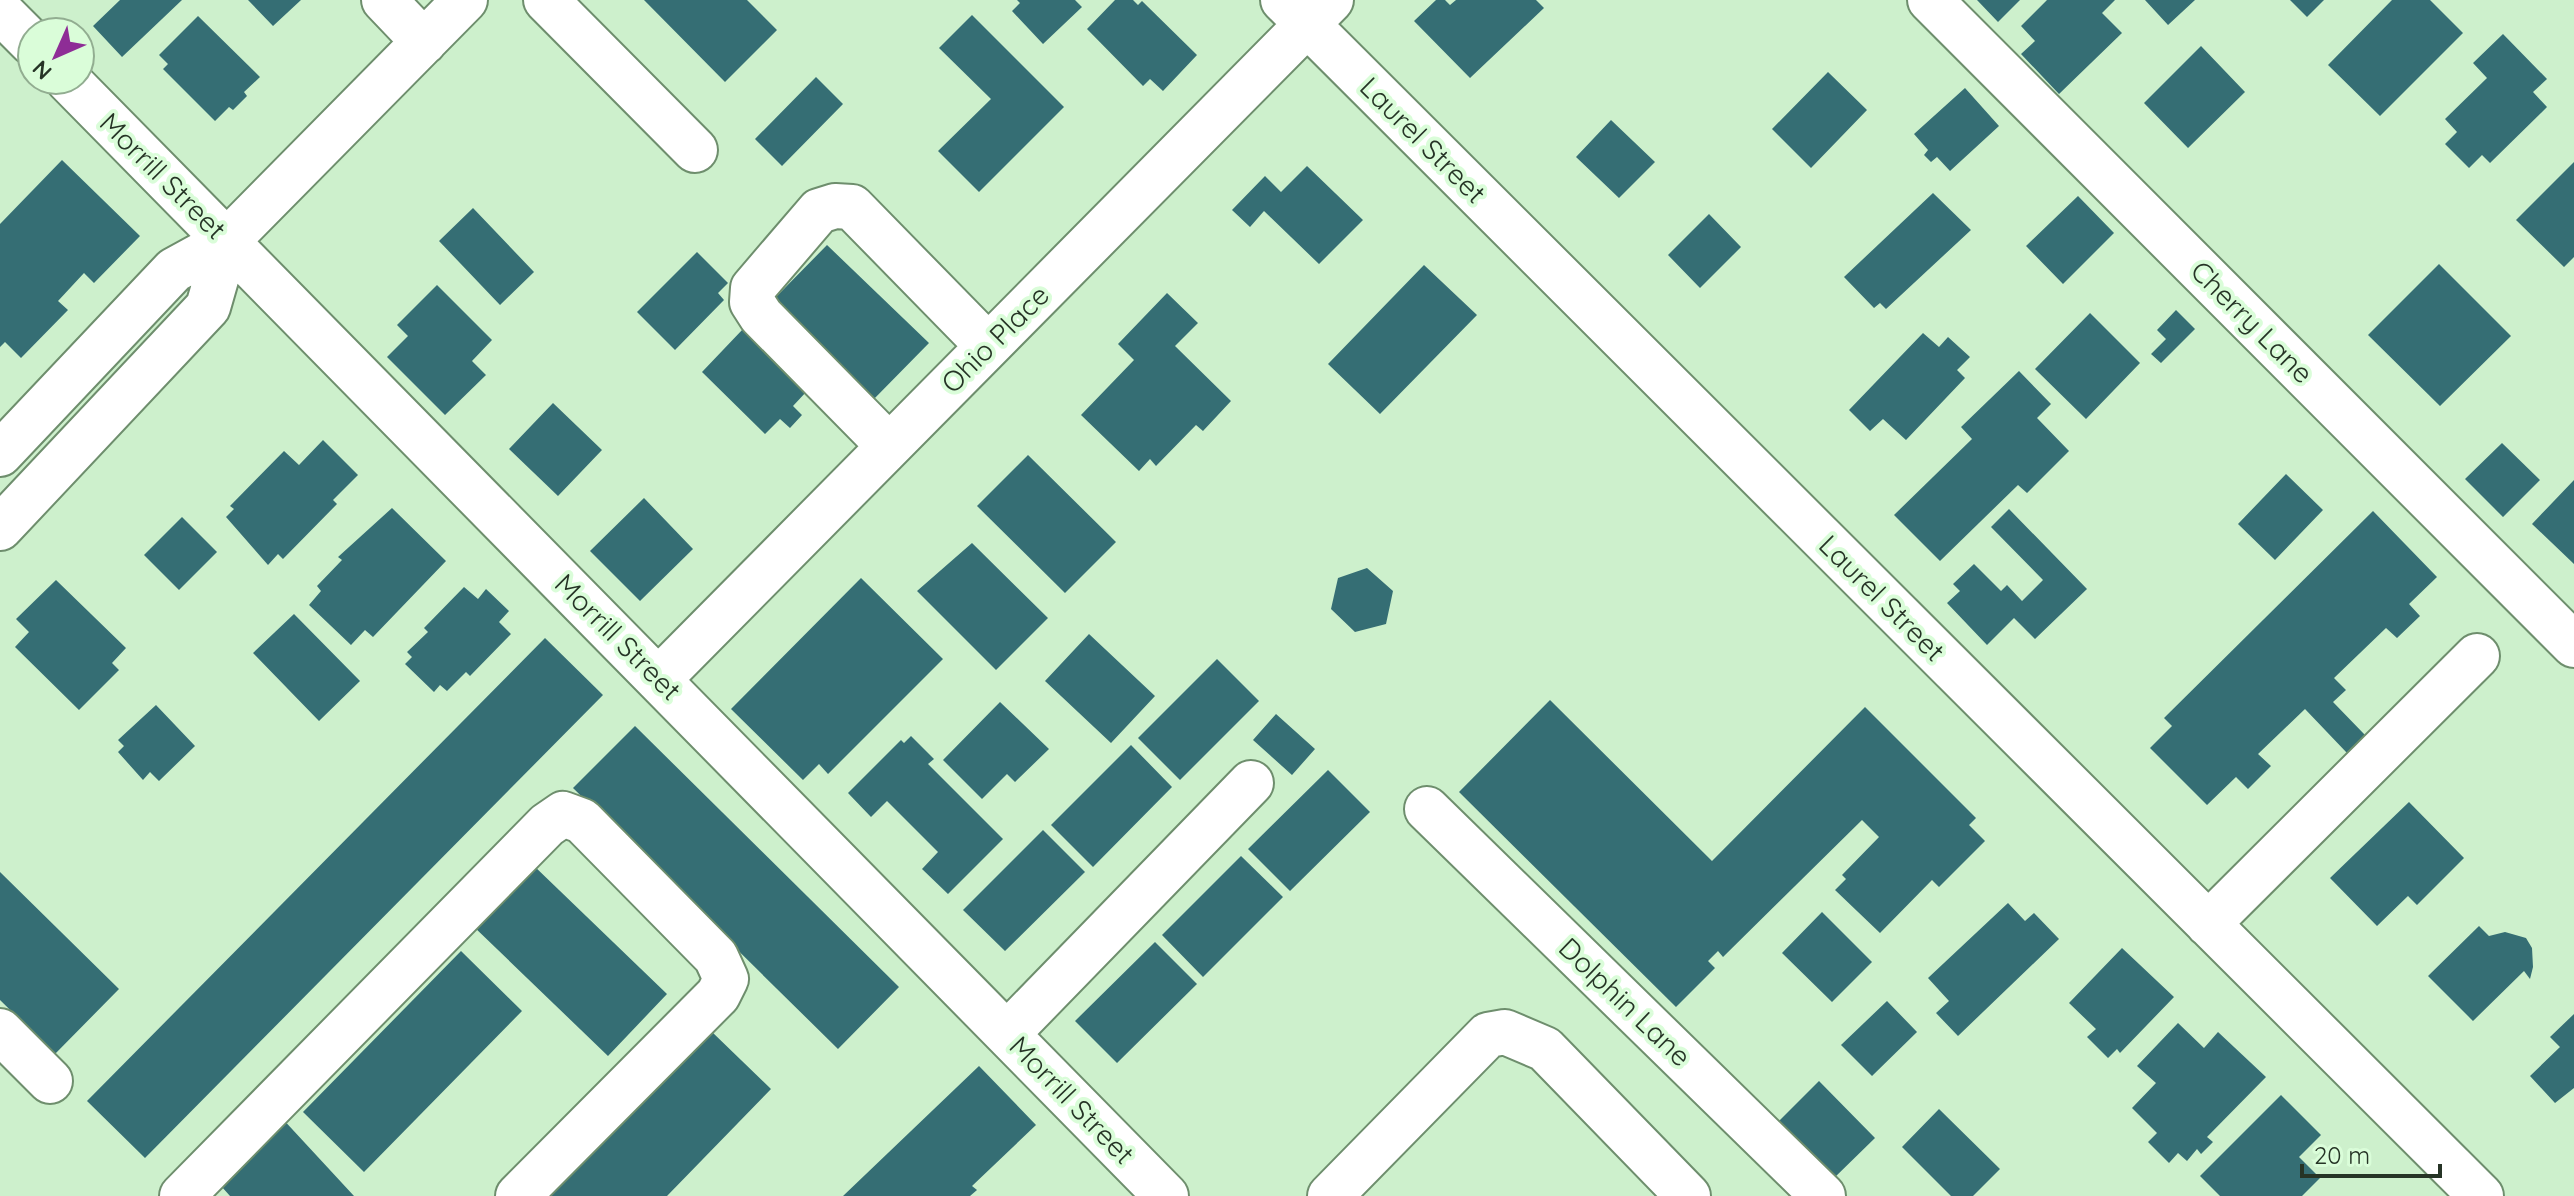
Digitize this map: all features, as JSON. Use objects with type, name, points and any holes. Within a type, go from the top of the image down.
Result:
[{"type":"street","points":[[384,0],[424,42]]},
{"type":"street","points":[[0,454],[174,270],[227,241],[465,0]]},
{"type":"street","points":[[546,0],[695,150]]},
{"type":"street","name":"Cherry Lane","points":[[1930,0],[2574,645]]},
{"type":"street","name":"Ohio Place","points":[[659,679],[988,346],[1307,8]]},
{"type":"street","name":"Laurel Street","points":[[1307,8],[2208,924],[2481,1196]]},
{"type":"street","points":[[0,11],[16,27]]},
{"type":"street","name":"Morrill Street","points":[[84,96],[1166,1196]]},
{"type":"street","points":[[889,446],[761,316],[752,302],[753,288],[819,211],[835,206],[852,207],[988,346]]},
{"type":"street","points":[[0,528],[208,307],[227,241]]},
{"type":"street","points":[[2208,924],[2477,656]]},
{"type":"street","points":[[1007,1034],[1251,783]]},
{"type":"street","name":"Dolphin Lane","points":[[1427,809],[1823,1196]]},
{"type":"street","points":[[182,1196],[547,825],[563,814],[582,821],[593,832],[716,957],[726,979],[718,995],[518,1196]]},
{"type":"street","points":[[0,1031],[50,1081]]},
{"type":"street","points":[[1330,1196],[1488,1035],[1505,1032],[1545,1049],[1688,1196]]},
{"type":"building","points":[[120,0],[182,0],[122,57],[96,29],[96,23]]},
{"type":"building","points":[[248,0],[301,0],[273,26]]},
{"type":"building","points":[[644,0],[747,0],[777,30],[725,82]]},
{"type":"building","points":[[1017,0],[1075,0],[1082,7],[1043,44],[1012,11],[1020,3]]},
{"type":"building","points":[[1115,0],[1133,0],[1138,5],[1142,1],[1197,55],[1163,91],[1150,79],[1143,86],[1087,29]]},
{"type":"building","points":[[1436,0],[1445,0],[1450,5],[1456,0],[1536,0],[1544,8],[1470,78],[1414,21]]},
{"type":"building","points":[[1977,0],[2020,0],[1998,22]]},
{"type":"building","points":[[2047,0],[2115,0],[2102,13],[2122,33],[2059,94],[2021,54],[2035,41],[2021,26]]},
{"type":"building","points":[[2145,0],[2195,0],[2168,25]]},
{"type":"building","points":[[2290,0],[2324,0],[2307,17]]},
{"type":"building","points":[[2392,0],[2430,0],[2463,33],[2380,116],[2328,65]]},
{"type":"building","points":[[972,15],[1064,107],[979,192],[938,151],[991,99],[939,48]]},
{"type":"building","points":[[198,16],[260,77],[244,92],[247,96],[233,110],[229,107],[215,121],[163,69],[168,64],[159,55]]},
{"type":"building","points":[[2503,34],[2547,79],[2533,92],[2547,107],[2490,163],[2482,155],[2469,168],[2445,144],[2457,132],[2445,119],[2487,78],[2473,63]]},
{"type":"building","points":[[2201,46],[2245,92],[2188,148],[2144,103]]},
{"type":"building","points":[[1828,72],[1867,110],[1811,168],[1772,129]]},
{"type":"building","points":[[816,77],[843,104],[782,166],[755,139]]},
{"type":"building","points":[[1965,88],[1999,126],[1950,171],[1937,157],[1931,162],[1924,155],[1928,150],[1914,134]]},
{"type":"building","points":[[1611,120],[1655,162],[1619,198],[1576,157]]},
{"type":"building","points":[[62,160],[140,236],[94,283],[84,273],[58,301],[68,310],[21,358],[5,342],[0,347],[0,224]]},
{"type":"building","points":[[2574,162],[2574,257],[2564,267],[2516,220]]},
{"type":"building","points":[[1307,166],[1363,220],[1319,264],[1264,211],[1250,227],[1232,210],[1265,176],[1281,192]]},
{"type":"building","points":[[1933,193],[1971,230],[1886,309],[1880,303],[1874,308],[1844,277]]},
{"type":"building","points":[[2078,196],[2114,233],[2063,284],[2026,246]]},
{"type":"building","points":[[473,208],[534,272],[500,305],[439,241]]},
{"type":"building","points":[[1709,214],[1741,247],[1700,288],[1668,255]]},
{"type":"building","points":[[827,245],[929,343],[872,401],[771,302]]},
{"type":"building","points":[[697,252],[728,283],[718,293],[724,300],[675,350],[637,312]]},
{"type":"building","points":[[2439,264],[2511,336],[2440,406],[2368,335]]},
{"type":"building","points":[[1424,265],[1477,315],[1380,414],[1328,364]]},
{"type":"building","points":[[437,285],[492,340],[472,361],[486,375],[445,415],[387,357],[408,336],[397,325]]},
{"type":"building","points":[[1167,293],[1198,323],[1175,346],[1231,401],[1203,431],[1196,425],[1156,466],[1150,459],[1139,471],[1081,415],[1134,360],[1118,344]]},
{"type":"building","points":[[2176,310],[2195,329],[2161,363],[2151,354],[2166,339],[2157,330]]},
{"type":"building","points":[[2090,313],[2140,363],[2086,419],[2035,369]]},
{"type":"building","points":[[743,329],[807,391],[793,406],[802,415],[790,428],[780,419],[765,434],[702,372]]},
{"type":"building","points":[[1923,333],[1939,347],[1948,337],[1970,357],[1957,370],[1965,378],[1906,440],[1883,419],[1870,431],[1849,410]]},
{"type":"building","points":[[2019,371],[2051,404],[2037,418],[2069,451],[2027,493],[2018,485],[1940,561],[1894,515],[1972,439],[1961,427]]},
{"type":"building","points":[[553,403],[602,450],[558,496],[509,449]]},
{"type":"building","points":[[323,440],[358,475],[333,500],[337,504],[283,559],[278,554],[268,565],[226,517],[234,509],[230,506],[284,451],[299,465]]},
{"type":"building","points":[[2502,443],[2540,480],[2503,517],[2465,479]]},
{"type":"building","points":[[1028,455],[1116,542],[1065,593],[977,506]]},
{"type":"building","points":[[2286,474],[2323,510],[2275,560],[2238,524]]},
{"type":"building","points":[[2574,480],[2574,564],[2532,524]]},
{"type":"building","points":[[644,498],[693,549],[640,601],[590,551]]},
{"type":"building","points":[[392,508],[446,561],[373,637],[365,630],[351,645],[309,605],[321,591],[317,586],[342,560],[338,557]]},
{"type":"building","points":[[2009,509],[2087,589],[2035,639],[2014,618],[1987,645],[1947,603],[1960,591],[1953,584],[1974,564],[2001,591],[2007,585],[2022,601],[2043,580],[1991,527]]},
{"type":"building","points":[[2373,511],[2437,577],[2409,604],[2420,616],[2397,638],[2386,628],[2334,678],[2346,690],[2333,702],[2365,735],[2347,753],[2305,709],[2258,754],[2271,766],[2248,789],[2236,777],[2207,805],[2150,748],[2172,726],[2164,718]]},
{"type":"building","points":[[182,517],[217,552],[179,590],[144,555]]},
{"type":"building","points":[[972,543],[1048,618],[996,670],[917,591]]},
{"type":"building","points":[[1367,568],[1393,591],[1386,624],[1355,632],[1331,609],[1338,578]]},
{"type":"building","points":[[861,578],[943,659],[828,774],[819,764],[803,780],[731,709]]},
{"type":"building","points":[[56,580],[126,648],[112,663],[119,670],[79,710],[15,647],[29,632],[16,619]]},
{"type":"building","points":[[464,587],[478,599],[486,589],[509,611],[499,622],[511,634],[470,676],[466,672],[447,691],[440,685],[434,692],[405,664],[412,657],[407,652],[428,632],[424,628]]},
{"type":"building","points":[[294,614],[360,681],[319,721],[253,653]]},
{"type":"building","points":[[1089,634],[1155,696],[1111,743],[1045,681]]},
{"type":"building","points":[[545,638],[603,695],[145,1158],[87,1101]]},
{"type":"building","points":[[1217,659],[1259,701],[1180,780],[1138,738]]},
{"type":"building","points":[[1550,700],[1712,861],[1865,707],[1976,818],[1969,825],[1985,841],[1939,887],[1932,880],[1880,933],[1835,890],[1846,879],[1842,875],[1879,837],[1862,820],[1723,957],[1718,951],[1708,961],[1715,968],[1676,1007],[1459,792]]},
{"type":"building","points":[[1000,702],[1049,749],[1015,782],[1007,774],[982,799],[943,760]]},
{"type":"building","points":[[156,705],[195,746],[159,781],[150,772],[143,780],[118,752],[124,746],[118,740]]},
{"type":"building","points":[[1276,714],[1315,749],[1292,775],[1253,740]]},
{"type":"building","points":[[635,726],[899,987],[838,1049],[573,788]]},
{"type":"building","points":[[911,736],[934,759],[928,764],[1003,839],[948,894],[922,869],[938,852],[887,801],[871,817],[848,793],[901,740],[904,743]]},
{"type":"building","points":[[1131,745],[1172,787],[1093,867],[1051,825]]},
{"type":"building","points":[[1328,770],[1370,812],[1290,891],[1248,849]]},
{"type":"building","points":[[2409,802],[2464,858],[2417,905],[2408,896],[2377,926],[2330,878]]},
{"type":"building","points":[[1043,830],[1085,872],[1005,951],[963,910]]},
{"type":"building","points":[[1241,856],[1283,897],[1203,977],[1162,935]]},
{"type":"building","points":[[532,864],[667,994],[608,1056],[472,925]]},
{"type":"building","points":[[0,872],[119,989],[55,1054],[0,1000]]},
{"type":"building","points":[[2008,903],[2025,921],[2034,913],[2059,939],[1958,1036],[1936,1013],[1949,1001],[1928,978]]},
{"type":"building","points":[[1822,912],[1872,962],[1832,1002],[1782,953]]},
{"type":"building","points":[[2479,926],[2489,936],[2505,932],[2526,938],[2532,948],[2533,967],[2530,979],[2524,971],[2473,1021],[2428,976]]},
{"type":"building","points":[[1155,942],[1197,984],[1117,1063],[1075,1021]]},
{"type":"building","points":[[2122,948],[2174,997],[2120,1053],[2117,1049],[2108,1058],[2087,1037],[2096,1029],[2069,1003]]},
{"type":"building","points":[[461,951],[522,1011],[364,1172],[303,1112]]},
{"type":"building","points":[[1887,1001],[1917,1032],[1872,1076],[1841,1045]]},
{"type":"building","points":[[2574,1014],[2574,1088],[2555,1103],[2530,1076],[2560,1047],[2550,1037]]},
{"type":"building","points":[[2178,1023],[2204,1048],[2218,1032],[2266,1077],[2207,1137],[2213,1142],[2201,1154],[2197,1149],[2187,1161],[2178,1153],[2169,1163],[2148,1142],[2157,1133],[2132,1108],[2156,1083],[2137,1066]]},
{"type":"building","points":[[711,1031],[771,1089],[667,1196],[549,1196]]},
{"type":"building","points":[[979,1066],[1036,1125],[972,1186],[977,1190],[970,1196],[843,1196]]},
{"type":"building","points":[[1819,1081],[1875,1138],[1832,1180],[1777,1123]]},
{"type":"building","points":[[2281,1095],[2321,1135],[2299,1157],[2320,1178],[2302,1196],[2220,1196],[2200,1176]]},
{"type":"building","points":[[1939,1109],[2000,1169],[1973,1196],[1951,1196],[1902,1147]]},
{"type":"building","points":[[280,1116],[354,1196],[230,1196],[213,1177]]}]
